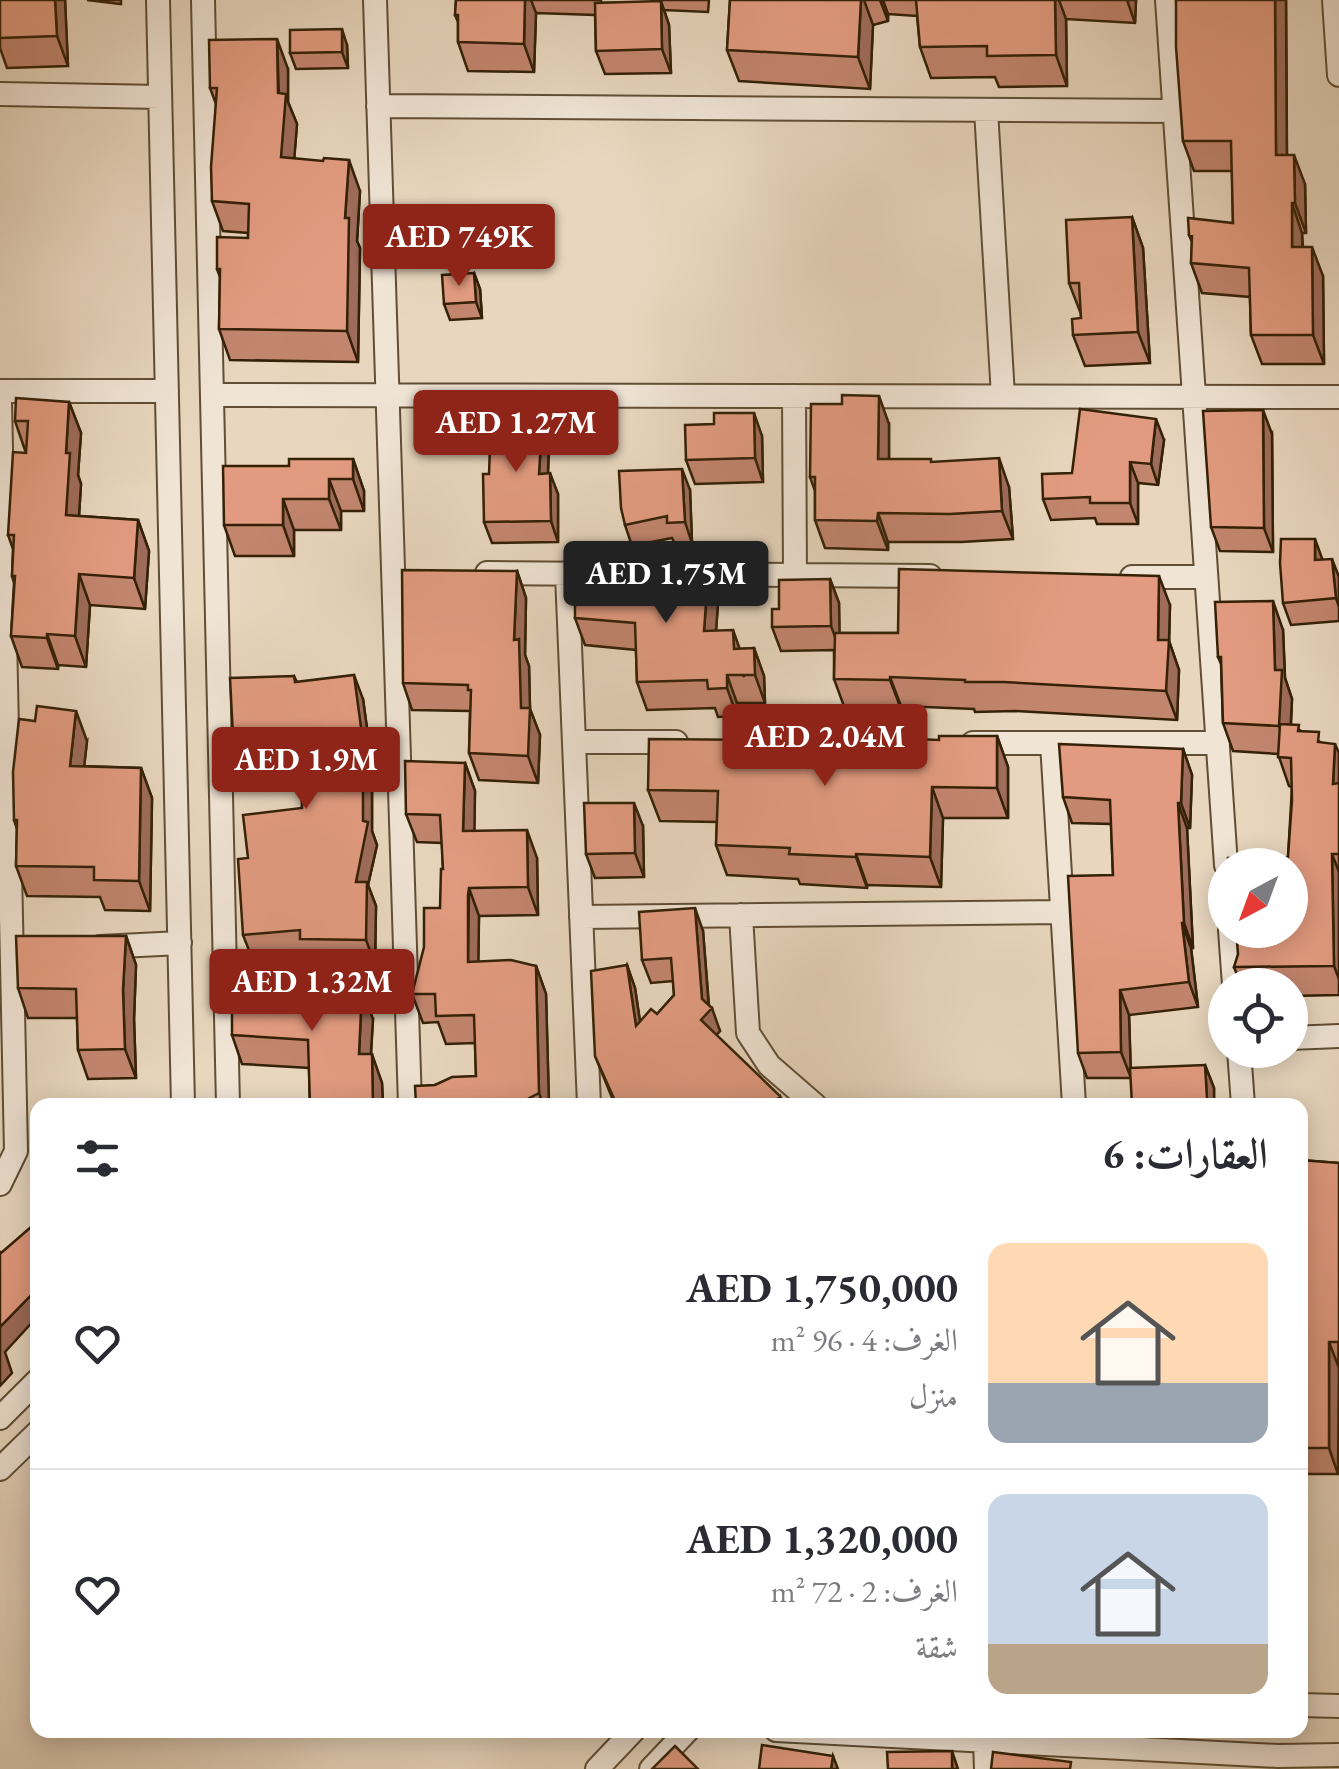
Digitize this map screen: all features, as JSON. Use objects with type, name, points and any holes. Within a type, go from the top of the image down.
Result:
[{"type":"street","points":[[158,0],[184,1098]]},
{"type":"street","points":[[202,0],[212,395],[235,990],[228,1098]]},
{"type":"street","points":[[375,0],[388,395],[403,573],[410,1098]]},
{"type":"street","points":[[1167,0],[1225,848]]},
{"type":"street","points":[[1334,0],[1339,76]]},
{"type":"street","points":[[0,94],[160,97]]},
{"type":"street","points":[[378,106],[1175,111]]},
{"type":"street","points":[[986,110],[1002,396]]},
{"type":"street","points":[[0,392],[167,391]]},
{"type":"street","points":[[212,395],[1339,396]]},
{"type":"street","points":[[794,396],[795,575]]},
{"type":"street","points":[[0,402],[2,568],[21,951],[16,1151],[0,1184]]},
{"type":"street","points":[[470,573],[952,576]]},
{"type":"street","points":[[567,574],[590,1098]]},
{"type":"street","points":[[1108,577],[1206,578]]},
{"type":"street","points":[[574,742],[694,742]]},
{"type":"street","points":[[952,742],[1218,743]]},
{"type":"street","points":[[1052,743],[1074,1098]]},
{"type":"street","points":[[581,917],[1062,912]]},
{"type":"street","points":[[741,915],[748,1033],[768,1065],[807,1098]]},
{"type":"street","points":[[86,948],[180,944]]},
{"type":"street","points":[[280,989],[406,986]]},
{"type":"street","points":[[1308,1037],[1339,1036]]},
{"type":"street","points":[[1240,1068],[1242,1098]]},
{"type":"street","points":[[0,1418],[30,1388]]},
{"type":"street","points":[[0,1469],[30,1440]]},
{"type":"street","points":[[1308,1705],[1339,1706]]},
{"type":"street","points":[[598,1769],[627,1738]]},
{"type":"street","points":[[651,1769],[680,1738]]},
{"type":"street","points":[[929,1738],[1278,1763],[1339,1755]]},
{"type":"street","points":[[986,1741],[986,1769]]},
{"type":"building","points":[[0,0],[55,0],[57,36],[0,38]]},
{"type":"building","points":[[456,0],[525,0],[524,44],[458,42]]},
{"type":"building","points":[[730,0],[861,0],[858,57],[727,50]]},
{"type":"building","points":[[916,0],[1055,0],[1056,55],[987,56],[987,46],[920,47]]},
{"type":"building","points":[[1176,0],[1275,0],[1276,155],[1294,155],[1292,247],[1312,247],[1313,335],[1251,335],[1249,268],[1191,263],[1188,218],[1233,223],[1231,141],[1183,141]]},
{"type":"building","points":[[661,1],[662,49],[596,51],[595,3]]},
{"type":"building","points":[[342,29],[342,52],[290,53],[290,30]]},
{"type":"building","points":[[277,39],[278,93],[286,94],[281,157],[349,160],[345,218],[349,218],[347,331],[219,329],[217,237],[248,238],[249,204],[212,201],[217,88],[210,88],[209,40]]},
{"type":"building","points":[[1132,217],[1138,332],[1073,335],[1072,319],[1081,318],[1079,283],[1069,283],[1066,220]]},
{"type":"building","points":[[474,273],[476,302],[444,304],[442,275]]},
{"type":"building","points":[[842,395],[879,396],[878,459],[931,462],[999,458],[1002,511],[878,513],[877,521],[815,520],[815,477],[810,477],[811,404],[842,404]]},
{"type":"building","points":[[16,398],[69,402],[66,515],[138,520],[134,578],[79,574],[75,636],[11,636],[14,535],[8,535],[13,452],[26,453],[28,421],[15,421]]},
{"type":"building","points":[[1080,409],[1156,419],[1151,464],[1130,462],[1130,503],[1090,503],[1090,497],[1043,499],[1042,474],[1072,473]]},
{"type":"building","points":[[1263,410],[1264,528],[1211,527],[1203,411]]},
{"type":"building","points":[[714,413],[754,413],[755,458],[686,460],[685,425],[714,424]]},
{"type":"building","points":[[491,421],[542,424],[539,474],[550,473],[551,521],[484,522],[483,474],[489,474]]},
{"type":"building","points":[[289,459],[353,459],[353,479],[329,479],[329,499],[283,499],[283,525],[224,525],[223,466],[289,466]]},
{"type":"building","points":[[682,469],[685,522],[667,523],[667,516],[625,525],[619,471]]},
{"type":"building","points":[[1281,539],[1315,539],[1315,560],[1332,559],[1336,598],[1283,603]]},
{"type":"building","points":[[636,569],[708,576],[704,631],[733,630],[734,649],[754,648],[755,675],[727,675],[727,688],[708,689],[707,680],[637,682],[635,623],[575,618],[575,576],[635,581]]},
{"type":"building","points":[[899,569],[1159,576],[1158,640],[1169,640],[1166,691],[890,677],[834,679],[835,633],[898,633]]},
{"type":"building","points":[[402,570],[517,571],[514,640],[519,639],[521,708],[530,708],[528,756],[469,753],[468,685],[403,683]]},
{"type":"building","points":[[830,579],[831,626],[772,627],[772,609],[779,609],[779,580]]},
{"type":"building","points":[[1273,601],[1275,670],[1282,670],[1279,726],[1223,723],[1215,602]]},
{"type":"building","points":[[354,675],[363,742],[363,821],[368,822],[356,882],[367,882],[366,940],[300,939],[300,930],[243,935],[238,859],[248,858],[243,815],[302,808],[302,736],[233,737],[230,678],[294,676],[295,682]]},
{"type":"building","points":[[37,706],[76,711],[70,766],[141,768],[139,881],[94,880],[94,867],[16,866],[13,772],[19,719],[35,721]]},
{"type":"building","points":[[1280,724],[1299,725],[1298,731],[1319,732],[1318,742],[1335,744],[1333,784],[1339,783],[1339,854],[1332,854],[1334,966],[1234,967],[1238,948],[1308,948],[1308,848],[1289,848],[1291,758],[1278,757]]},
{"type":"building","points":[[939,736],[997,736],[997,788],[932,787],[930,857],[789,854],[790,848],[716,845],[718,791],[648,790],[649,739],[861,741],[861,737],[939,740]]},
{"type":"building","points":[[1059,744],[1183,749],[1178,803],[1182,923],[1189,982],[1120,990],[1121,1052],[1078,1053],[1068,876],[1113,875],[1110,800],[1063,797]]},
{"type":"building","points":[[405,761],[465,763],[463,831],[527,830],[528,887],[469,888],[468,962],[511,960],[536,966],[539,1093],[529,1098],[416,1098],[415,1086],[476,1076],[474,1015],[436,1016],[435,994],[412,994],[424,947],[424,908],[440,908],[443,869],[440,815],[406,814]]},
{"type":"building","points":[[584,803],[634,803],[635,853],[586,854]]},
{"type":"building","points":[[695,908],[702,999],[712,1008],[701,1020],[778,1098],[614,1098],[595,1056],[591,971],[627,965],[636,1026],[651,1009],[657,1014],[674,995],[671,958],[642,960],[639,912]]},
{"type":"building","points":[[16,936],[126,936],[125,1049],[78,1050],[76,989],[18,988]]},
{"type":"building","points":[[232,981],[362,990],[359,1054],[372,1054],[373,1098],[310,1098],[308,1040],[232,1035]]},
{"type":"building","points":[[1205,1065],[1207,1098],[1132,1098],[1130,1068]]},
{"type":"building","points":[[1308,1161],[1339,1163],[1339,1342],[1329,1342],[1329,1448],[1308,1448]]},
{"type":"building","points":[[30,1228],[30,1296],[0,1327],[0,1252]]},
{"type":"building","points":[[762,1745],[833,1756],[831,1769],[759,1769]]},
{"type":"building","points":[[675,1746],[698,1769],[652,1769]]},
{"type":"building","points":[[952,1751],[952,1769],[888,1769],[887,1752]]},
{"type":"building","points":[[993,1752],[1071,1762],[1070,1769],[991,1769]]}]
